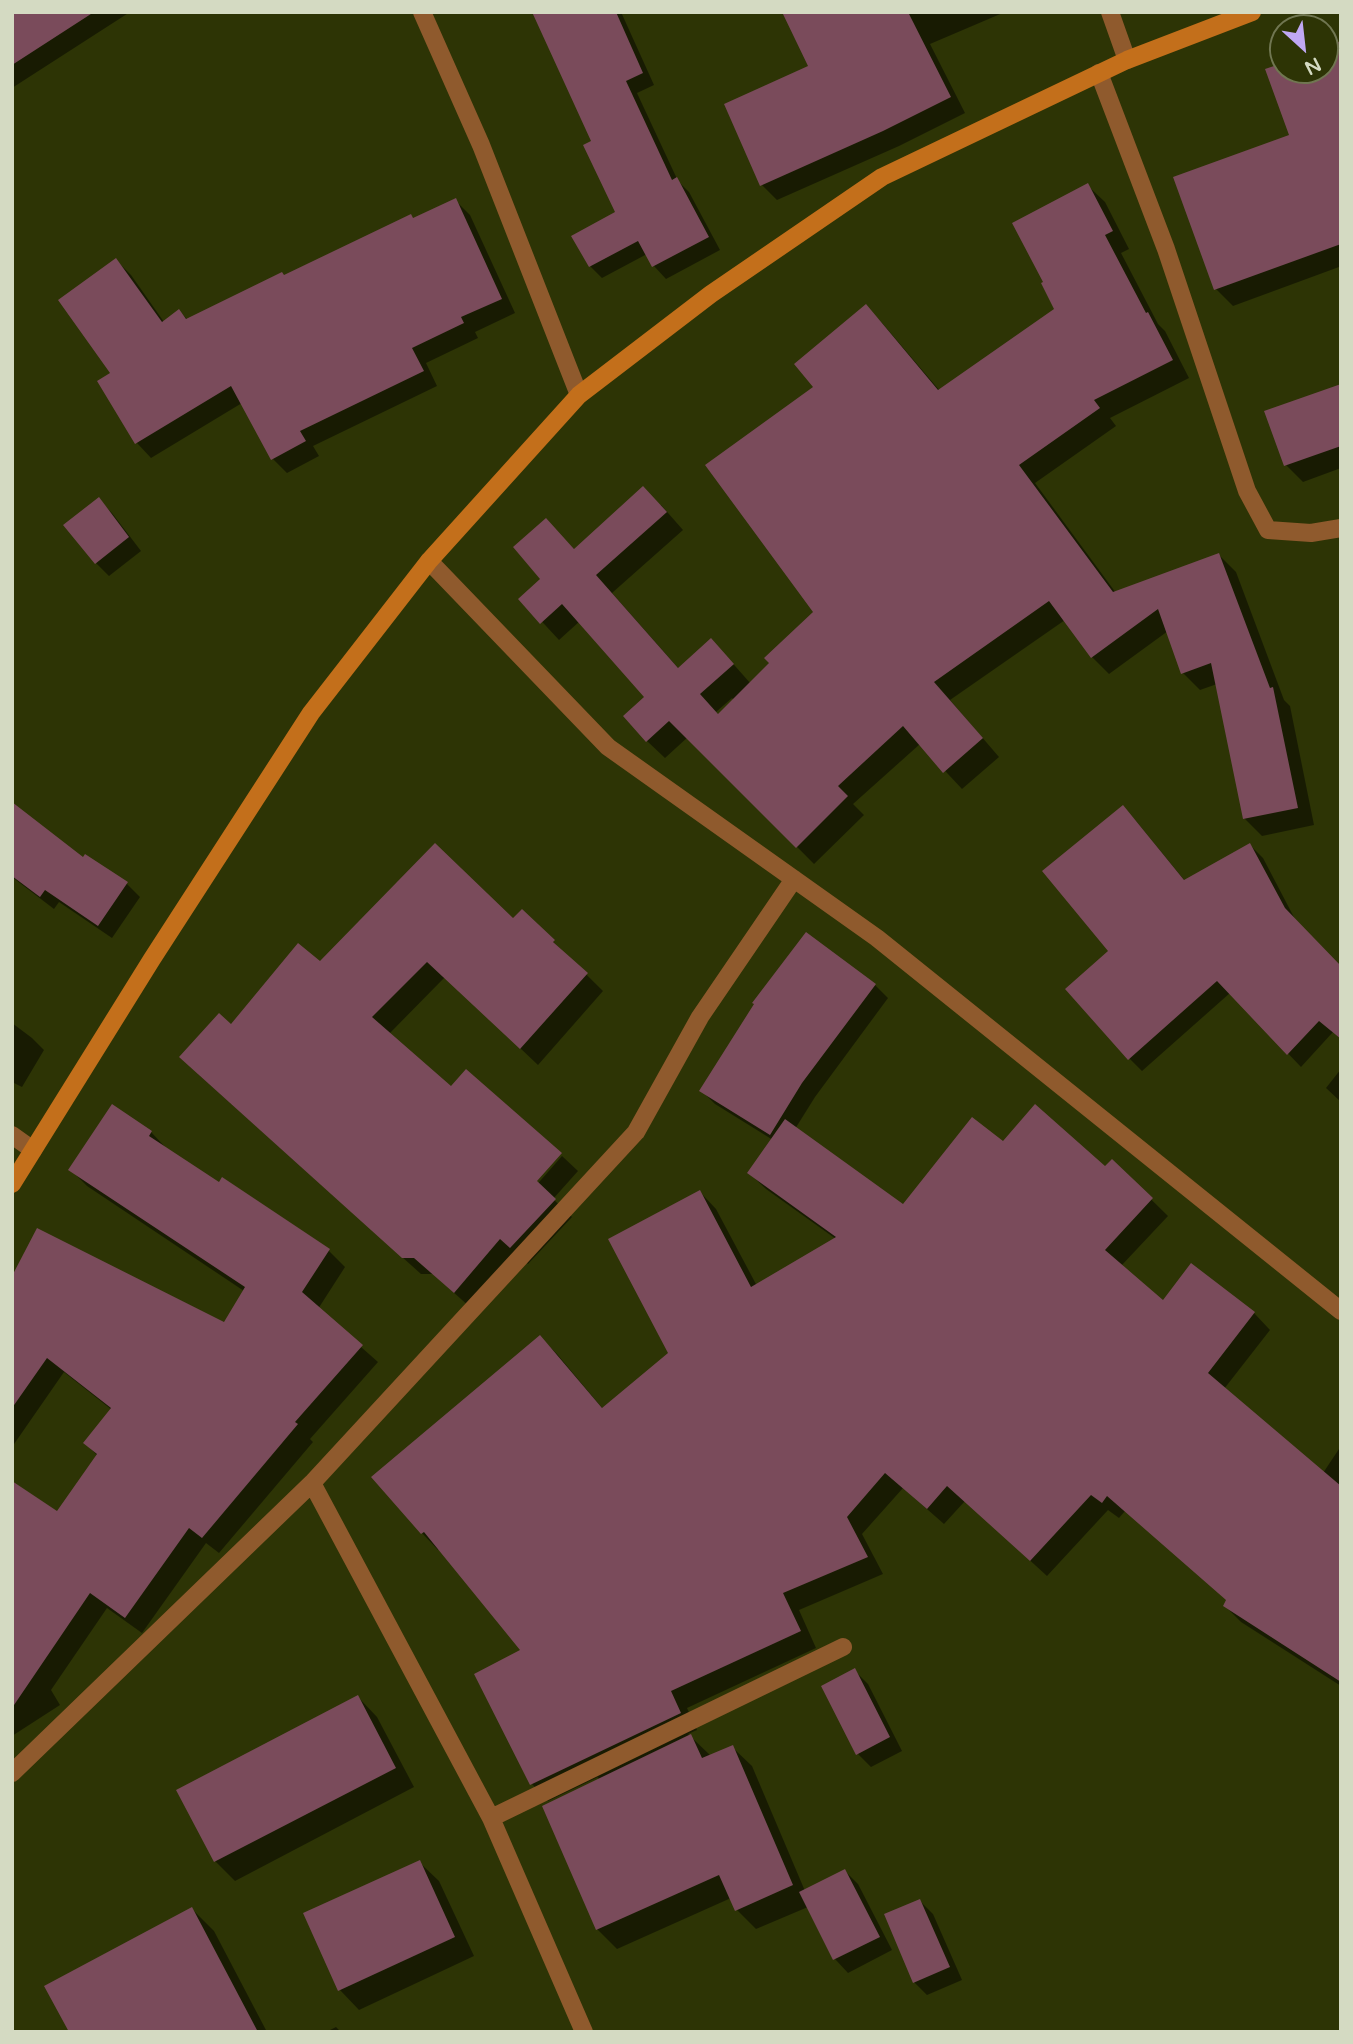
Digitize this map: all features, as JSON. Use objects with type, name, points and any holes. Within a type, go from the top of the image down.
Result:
[{"type":"street","points":[[422,12],[481,145],[579,395]]},
{"type":"street","points":[[1110,12],[1127,60]]},
{"type":"street","points":[[12,1184],[152,958],[311,713],[429,561],[579,395],[711,294],[882,177],[1127,60],[1252,12]]},
{"type":"street","points":[[1099,73],[1166,249],[1247,491],[1269,530],[1311,533],[1341,528]]},
{"type":"street","points":[[429,561],[608,747],[877,938],[1341,1311]]},
{"type":"street","points":[[12,1773],[312,1483],[636,1132],[700,1017],[794,879]]},
{"type":"street","points":[[12,1135],[33,1150]]},
{"type":"street","points":[[312,1483],[491,1818],[584,2032]]},
{"type":"street","points":[[491,1818],[843,1647]]},
{"type":"building","points":[[12,12],[94,12],[12,65]]},
{"type":"building","points":[[532,12],[616,12],[643,73],[626,81],[672,180],[677,177],[709,237],[652,267],[638,241],[589,267],[571,236],[615,212],[583,145],[591,141]]},
{"type":"building","points":[[782,12],[908,12],[951,97],[760,186],[724,104],[808,66]]},
{"type":"building","points":[[1341,41],[1341,244],[1214,290],[1173,177],[1289,135],[1270,84],[1339,84]]},
{"type":"building","points":[[1088,183],[1113,231],[1105,235],[1173,360],[1094,400],[1100,408],[1019,465],[1113,592],[1219,553],[1270,688],[1273,687],[1298,808],[1243,819],[1211,663],[1181,674],[1158,609],[1091,658],[1049,601],[934,682],[983,738],[943,773],[903,726],[838,786],[848,796],[796,848],[669,721],[646,742],[623,716],[644,697],[562,604],[540,624],[518,599],[540,579],[513,547],[546,518],[574,549],[643,486],[667,512],[596,575],[678,668],[711,638],[734,664],[700,694],[718,714],[769,663],[764,658],[813,612],[705,465],[813,387],[794,364],[866,304],[938,390],[1054,309],[1012,223]]},
{"type":"building","points":[[456,198],[502,299],[461,317],[464,323],[412,348],[424,371],[300,431],[306,441],[271,460],[231,386],[135,444],[97,381],[110,373],[58,300],[116,258],[162,322],[179,309],[186,319],[411,214],[413,218]]},
{"type":"building","points":[[1341,384],[1341,446],[1284,466],[1264,411]]},
{"type":"building","points":[[99,497],[129,537],[95,564],[63,525]]},
{"type":"building","points":[[12,802],[83,857],[85,854],[128,882],[98,926],[45,890],[40,897],[12,876]]},
{"type":"building","points":[[1123,805],[1184,880],[1250,843],[1285,908],[1341,966],[1341,1039],[1319,1021],[1287,1055],[1217,981],[1128,1060],[1065,989],[1108,951],[1042,871]]},
{"type":"building","points":[[435,843],[513,918],[522,909],[555,940],[553,942],[588,973],[520,1049],[427,962],[372,1017],[451,1086],[466,1069],[562,1153],[537,1181],[556,1199],[510,1248],[500,1239],[454,1293],[414,1258],[402,1258],[179,1057],[219,1013],[231,1024],[298,943],[320,961]]},
{"type":"building","points":[[806,932],[876,984],[802,1083],[770,1135],[699,1091],[754,1004],[752,1003]]},
{"type":"building","points":[[112,1104],[152,1131],[149,1136],[219,1182],[222,1177],[330,1249],[302,1292],[363,1345],[295,1422],[298,1424],[202,1538],[189,1528],[125,1618],[90,1593],[12,1708],[12,1481],[57,1511],[97,1454],[83,1443],[111,1408],[47,1358],[12,1408],[12,1276],[37,1228],[224,1322],[245,1287],[68,1170]]},
{"type":"building","points":[[1035,1104],[1105,1166],[1112,1159],[1153,1198],[1105,1250],[1163,1300],[1191,1263],[1255,1312],[1208,1373],[1341,1486],[1341,1682],[1223,1606],[1226,1600],[1107,1496],[1102,1503],[1091,1495],[1030,1561],[947,1486],[927,1509],[885,1473],[847,1517],[868,1557],[783,1593],[801,1631],[671,1691],[681,1713],[530,1785],[474,1674],[520,1650],[424,1532],[421,1534],[371,1477],[540,1335],[602,1408],[668,1353],[608,1239],[700,1190],[751,1287],[836,1237],[747,1173],[785,1119],[903,1204],[972,1117],[1003,1141]]},
{"type":"building","points":[[855,1668],[890,1737],[856,1755],[821,1686]]},
{"type":"building","points":[[358,1695],[396,1768],[214,1862],[176,1790]]},
{"type":"building","points":[[691,1734],[702,1758],[733,1745],[793,1885],[735,1911],[719,1875],[596,1930],[542,1806]]},
{"type":"building","points":[[420,1860],[455,1937],[338,1991],[303,1913]]},
{"type":"building","points":[[845,1869],[880,1937],[833,1960],[799,1892]]},
{"type":"building","points":[[920,1899],[950,1967],[913,1983],[884,1914]]},
{"type":"building","points":[[192,1907],[258,2032],[69,2032],[44,1986]]}]
